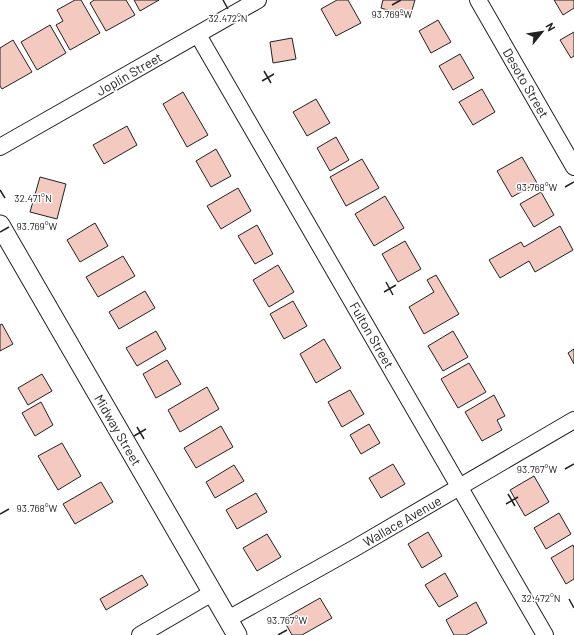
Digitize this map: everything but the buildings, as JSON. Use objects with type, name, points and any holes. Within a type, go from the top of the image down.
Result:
[{"type":"street","name":"Joplin Street","points":[[0,147],[258,0]]},
{"type":"street","name":"Desoto Street","points":[[478,0],[574,167]]},
{"type":"street","name":"Fulton Street","points":[[198,35],[545,635]]},
{"type":"street","name":"Midway Street","points":[[0,225],[232,627]]},
{"type":"street","name":"Wallace Avenue","points":[[232,627],[355,548],[574,420]]},
{"type":"street","points":[[140,635],[212,593]]}]
